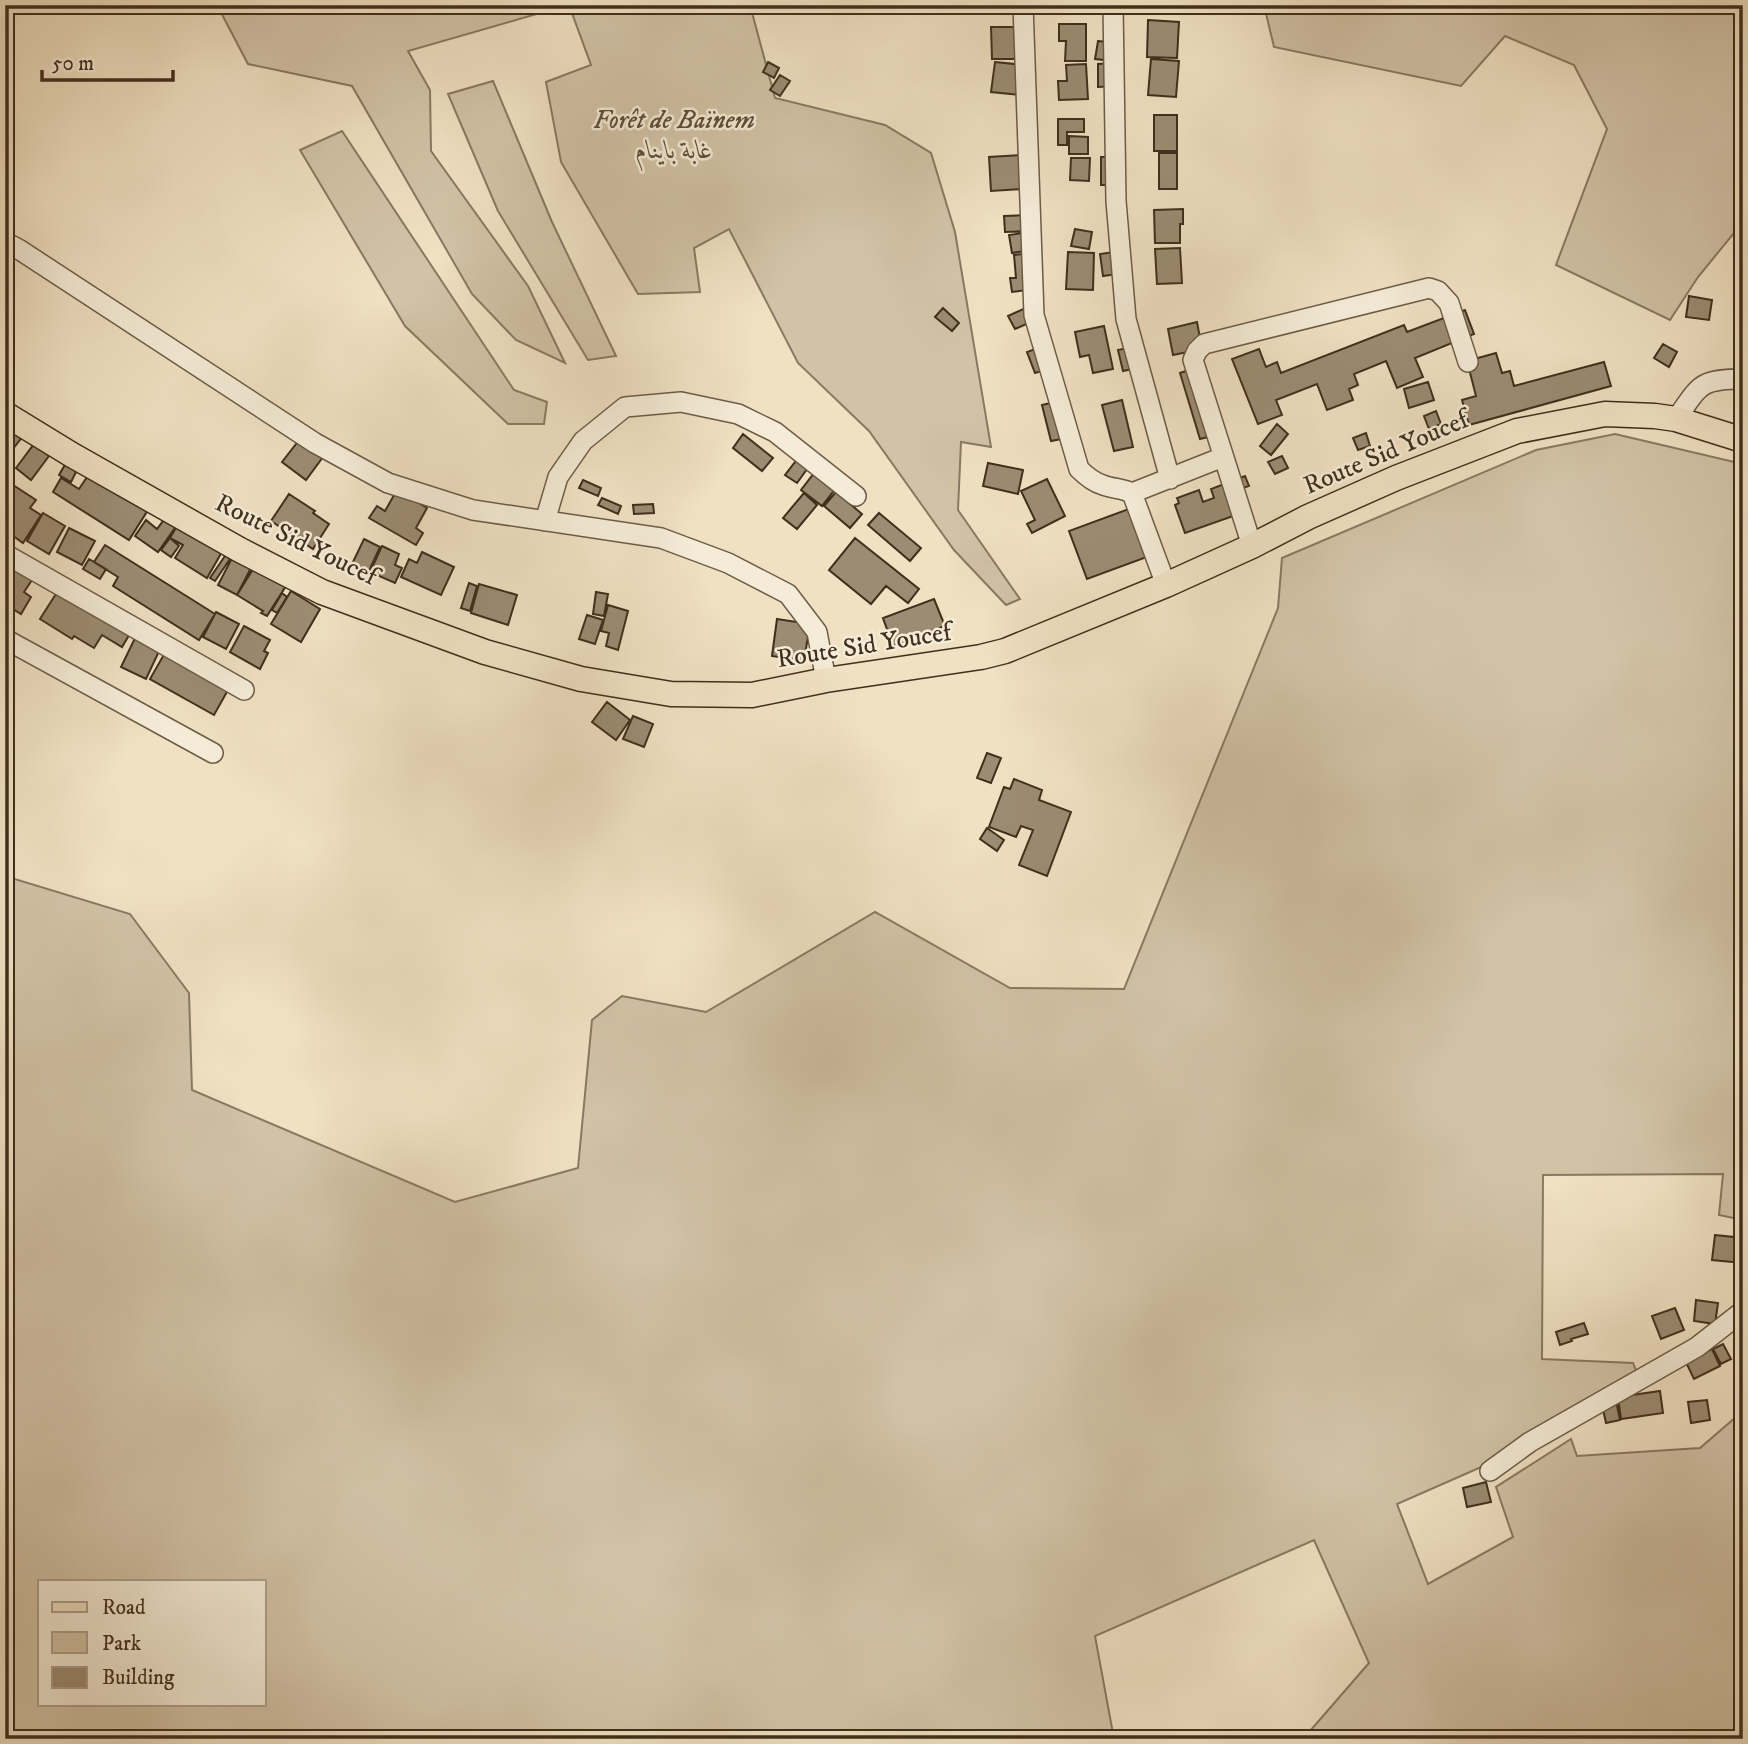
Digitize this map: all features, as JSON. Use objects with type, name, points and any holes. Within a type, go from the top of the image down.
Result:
[{"type":"main road","name":"Route Sid Youcef","points":[[7,419],[240,550],[310,586],[485,652],[581,679],[671,694],[752,695],[826,680],[1006,651],[1166,585],[1396,478],[1517,431],[1605,414],[1676,419],[1743,440]]},
{"type":"street","points":[[1023,5],[1034,315],[1079,469],[1088,478],[1105,486],[1122,488],[1132,493],[1166,585]]},
{"type":"street","points":[[1113,5],[1116,201],[1126,319],[1170,479]]},
{"type":"street","points":[[5,242],[315,443],[388,483],[473,510],[661,538],[729,563],[788,594],[817,632],[826,680]]},
{"type":"street","points":[[1252,546],[1193,360],[1204,344],[1429,288],[1438,291],[1450,303],[1468,362]]},
{"type":"street","points":[[1676,419],[1701,385],[1720,379],[1743,379]]},
{"type":"street","points":[[545,520],[558,477],[583,441],[625,407],[681,402],[738,414],[775,432],[856,496]]},
{"type":"street","points":[[1132,493],[1223,457]]},
{"type":"street","points":[[5,554],[244,690]]},
{"type":"street","points":[[5,639],[213,754]]},
{"type":"street","points":[[1490,1471],[1530,1442],[1697,1347],[1743,1311]]},
{"type":"green space","points":[[217,5],[568,5],[408,51],[430,90],[431,151],[528,286],[565,363],[516,340],[472,294],[352,86],[248,64]]},
{"type":"green space","name":"Forêt de Baïnem غابة باينام","points":[[569,5],[750,5],[775,98],[885,125],[931,153],[955,232],[991,447],[961,442],[958,510],[1020,599],[1006,605],[954,550],[869,431],[798,363],[729,229],[694,248],[700,292],[638,294],[561,162],[546,82],[591,65]]},
{"type":"green space","points":[[1264,5],[1743,5],[1743,222],[1698,277],[1670,320],[1556,265],[1607,129],[1574,65],[1505,36],[1461,86],[1274,47]]},
{"type":"green space","points":[[493,81],[552,222],[616,356],[588,360],[498,211],[448,94]]},
{"type":"green space","points":[[342,131],[514,390],[547,402],[544,424],[508,424],[405,326],[300,150]]},
{"type":"green space","points":[[1615,434],[1743,464],[1743,1220],[1719,1215],[1723,1174],[1543,1175],[1542,1359],[1633,1363],[1637,1373],[1488,1464],[1397,1504],[1428,1584],[1513,1537],[1496,1487],[1571,1439],[1577,1456],[1700,1448],[1743,1411],[1743,1739],[1303,1739],[1369,1663],[1314,1540],[1095,1636],[1114,1739],[5,1739],[5,876],[130,914],[189,993],[192,1090],[455,1202],[578,1168],[592,1020],[622,996],[706,1012],[875,912],[1010,988],[1124,989],[1278,608],[1282,558],[1536,450]]},
{"type":"building","points":[[1148,20],[1179,22],[1177,58],[1147,57]]},
{"type":"building","points":[[1059,24],[1086,24],[1086,61],[1065,61],[1066,41],[1059,41]]},
{"type":"building","points":[[991,27],[1020,27],[1021,59],[992,59]]},
{"type":"building","points":[[1098,41],[1116,43],[1114,61],[1095,59]]},
{"type":"building","points":[[1151,59],[1179,61],[1176,97],[1148,95]]},
{"type":"building","points":[[768,62],[779,68],[774,78],[763,72]]},
{"type":"building","points":[[995,62],[1024,65],[1021,95],[991,92]]},
{"type":"building","points":[[1115,63],[1116,86],[1098,87],[1098,64]]},
{"type":"building","points":[[1086,64],[1088,99],[1059,100],[1058,81],[1067,81],[1066,65]]},
{"type":"building","points":[[780,75],[790,81],[780,96],[770,90]]},
{"type":"building","points":[[1154,115],[1177,115],[1177,151],[1154,151]]},
{"type":"building","points":[[1058,119],[1084,119],[1084,132],[1067,132],[1067,145],[1058,145]]},
{"type":"building","points":[[1069,136],[1088,137],[1088,154],[1069,154]]},
{"type":"building","points":[[1159,153],[1177,153],[1177,189],[1159,189]]},
{"type":"building","points":[[1022,155],[1024,189],[991,191],[989,157]]},
{"type":"building","points":[[1101,157],[1118,157],[1119,185],[1101,185]]},
{"type":"building","points":[[1071,158],[1090,158],[1089,181],[1070,180]]},
{"type":"building","points":[[1183,209],[1180,243],[1155,243],[1154,210]]},
{"type":"building","points":[[1033,215],[1034,231],[1005,232],[1004,216]]},
{"type":"building","points":[[1075,229],[1092,232],[1089,249],[1071,246]]},
{"type":"building","points":[[1029,232],[1031,250],[1012,253],[1009,235]]},
{"type":"building","points":[[1180,248],[1182,283],[1157,284],[1155,249]]},
{"type":"building","points":[[1121,251],[1124,273],[1103,276],[1100,254]]},
{"type":"building","points":[[1068,252],[1094,253],[1093,290],[1066,289]]},
{"type":"building","points":[[1031,253],[1035,289],[1012,292],[1010,278],[1016,278],[1014,255]]},
{"type":"building","points":[[1689,296],[1712,300],[1709,320],[1686,317]]},
{"type":"building","points":[[1034,304],[1040,318],[1015,329],[1008,316]]},
{"type":"building","points":[[943,308],[959,323],[952,331],[935,317]]},
{"type":"building","points":[[1465,310],[1474,334],[1415,358],[1423,377],[1397,388],[1386,361],[1354,374],[1358,385],[1349,389],[1353,400],[1327,410],[1317,384],[1276,400],[1282,415],[1258,424],[1232,359],[1259,349],[1266,367],[1277,362],[1281,373],[1404,325],[1407,332]]},
{"type":"building","points":[[1197,322],[1202,349],[1173,355],[1168,329]]},
{"type":"building","points":[[1104,326],[1113,369],[1093,373],[1089,355],[1080,357],[1075,332]]},
{"type":"building","points":[[1663,344],[1677,352],[1669,367],[1654,358]]},
{"type":"building","points":[[1046,345],[1054,367],[1035,373],[1027,352]]},
{"type":"building","points":[[1137,346],[1142,367],[1123,371],[1118,350]]},
{"type":"building","points":[[1496,353],[1502,373],[1510,371],[1514,386],[1604,362],[1611,386],[1469,425],[1462,400],[1476,396],[1467,361]]},
{"type":"building","points":[[1201,366],[1220,434],[1200,439],[1180,373]]},
{"type":"building","points":[[1428,382],[1434,400],[1409,408],[1404,389]]},
{"type":"building","points":[[1064,400],[1072,437],[1051,441],[1042,405]]},
{"type":"building","points":[[1122,400],[1133,447],[1114,451],[1102,405]]},
{"type":"building","points":[[1436,411],[1441,424],[1429,429],[1424,416]]},
{"type":"building","points":[[1277,424],[1288,434],[1271,455],[1260,446]]},
{"type":"building","points":[[14,430],[23,436],[5,459],[5,442]]},
{"type":"building","points":[[1366,433],[1370,446],[1358,450],[1353,438]]},
{"type":"building","points":[[743,434],[773,458],[762,471],[733,448]]},
{"type":"building","points":[[300,439],[323,457],[306,480],[282,462]]},
{"type":"building","points":[[34,444],[49,456],[31,480],[16,468]]},
{"type":"building","points":[[1282,456],[1288,468],[1275,474],[1268,462]]},
{"type":"building","points":[[799,457],[810,465],[797,483],[785,475]]},
{"type":"building","points":[[66,463],[77,470],[71,482],[59,475]]},
{"type":"building","points":[[988,463],[1023,470],[1018,494],[983,486]]},
{"type":"building","points":[[818,468],[839,484],[822,506],[801,490]]},
{"type":"building","points":[[89,474],[148,510],[129,540],[53,492],[61,478],[79,489]]},
{"type":"building","points":[[1245,476],[1249,486],[1240,489],[1236,515],[1185,533],[1175,505],[1179,503],[1177,498],[1199,490],[1203,502],[1214,498],[1211,489]]},
{"type":"building","points":[[1047,479],[1065,516],[1032,533],[1027,524],[1035,520],[1021,491]]},
{"type":"building","points":[[583,480],[601,488],[598,496],[579,488]]},
{"type":"building","points":[[10,483],[36,500],[30,508],[41,515],[23,543],[5,530],[5,490]]},
{"type":"building","points":[[397,490],[427,508],[416,528],[423,533],[416,545],[369,518],[377,506],[385,511]]},
{"type":"building","points":[[836,492],[862,514],[850,528],[824,506]]},
{"type":"building","points":[[804,493],[817,505],[797,529],[783,518]]},
{"type":"building","points":[[289,494],[329,524],[313,549],[271,521]]},
{"type":"building","points":[[602,498],[621,506],[618,514],[598,505]]},
{"type":"building","points":[[653,504],[654,513],[634,514],[633,505]]},
{"type":"building","points":[[1137,506],[1155,554],[1087,579],[1069,531]]},
{"type":"building","points":[[43,513],[65,526],[49,554],[27,541]]},
{"type":"building","points":[[879,513],[921,548],[910,561],[868,525]]},
{"type":"building","points":[[166,517],[177,525],[158,552],[135,536],[146,520],[157,529]]},
{"type":"building","points":[[178,524],[223,550],[207,578],[175,558],[183,545],[170,538]]},
{"type":"building","points":[[69,528],[95,541],[82,565],[57,552]]},
{"type":"building","points":[[170,538],[179,546],[171,557],[161,550]]},
{"type":"building","points":[[855,538],[919,589],[908,603],[886,586],[871,604],[829,570]]},
{"type":"building","points":[[364,539],[380,547],[369,571],[352,564]]},
{"type":"building","points":[[105,545],[215,614],[199,640],[113,586],[118,577],[94,562]]},
{"type":"building","points":[[382,546],[399,554],[395,565],[402,568],[395,583],[370,572]]},
{"type":"building","points":[[422,552],[454,567],[441,595],[401,577],[409,559],[417,563]]},
{"type":"building","points":[[227,553],[232,556],[215,581],[210,578]]},
{"type":"building","points":[[233,556],[252,566],[237,595],[218,585]]},
{"type":"building","points":[[89,559],[106,569],[100,579],[83,569]]},
{"type":"building","points":[[9,566],[32,580],[24,592],[31,597],[21,614],[5,604],[5,573]]},
{"type":"building","points":[[255,566],[286,586],[267,616],[237,595]]},
{"type":"building","points":[[469,583],[477,586],[470,611],[461,608]]},
{"type":"building","points":[[479,584],[517,595],[508,625],[471,613]]},
{"type":"building","points":[[59,589],[132,630],[122,647],[102,635],[94,648],[74,636],[72,639],[40,619]]},
{"type":"building","points":[[291,591],[320,609],[301,642],[271,624]]},
{"type":"building","points":[[596,592],[608,594],[604,616],[593,614]]},
{"type":"building","points":[[282,593],[287,597],[277,613],[272,610]]},
{"type":"building","points":[[934,599],[945,626],[893,646],[883,618]]},
{"type":"building","points":[[608,605],[628,611],[618,650],[606,646],[609,633],[601,631]]},
{"type":"building","points":[[216,612],[239,624],[226,649],[203,637]]},
{"type":"building","points":[[587,615],[603,620],[595,644],[579,639]]},
{"type":"building","points":[[777,619],[810,624],[804,661],[772,656]]},
{"type":"building","points":[[244,626],[270,640],[264,651],[268,653],[260,669],[230,652]]},
{"type":"building","points":[[136,636],[161,647],[146,679],[121,667]]},
{"type":"building","points":[[170,644],[233,681],[214,715],[150,679]]},
{"type":"building","points":[[607,702],[630,720],[616,740],[592,722]]},
{"type":"building","points":[[633,716],[653,724],[644,747],[623,739]]},
{"type":"building","points":[[987,753],[1001,758],[991,783],[977,778]]},
{"type":"building","points":[[1014,779],[1042,790],[1039,800],[1071,812],[1047,876],[1019,865],[1033,830],[1021,826],[1016,837],[989,827],[1004,787],[1010,789]]},
{"type":"building","points":[[987,828],[1004,840],[997,851],[980,839]]},
{"type":"building","points":[[1715,1235],[1743,1238],[1743,1263],[1712,1260]]},
{"type":"building","points":[[1696,1300],[1718,1303],[1715,1324],[1694,1321]]},
{"type":"building","points":[[1675,1308],[1684,1330],[1661,1339],[1652,1316]]},
{"type":"building","points":[[1584,1323],[1588,1334],[1560,1345],[1556,1332]]},
{"type":"building","points":[[1723,1344],[1731,1359],[1721,1364],[1713,1349]]},
{"type":"building","points":[[1712,1349],[1720,1366],[1694,1379],[1681,1352],[1704,1353]]},
{"type":"building","points":[[1660,1391],[1663,1413],[1621,1419],[1618,1397]]},
{"type":"building","points":[[1615,1396],[1620,1420],[1606,1423],[1601,1400]]},
{"type":"building","points":[[1707,1400],[1710,1420],[1691,1423],[1688,1402]]},
{"type":"building","points":[[1486,1482],[1491,1502],[1467,1507],[1463,1488]]}]
